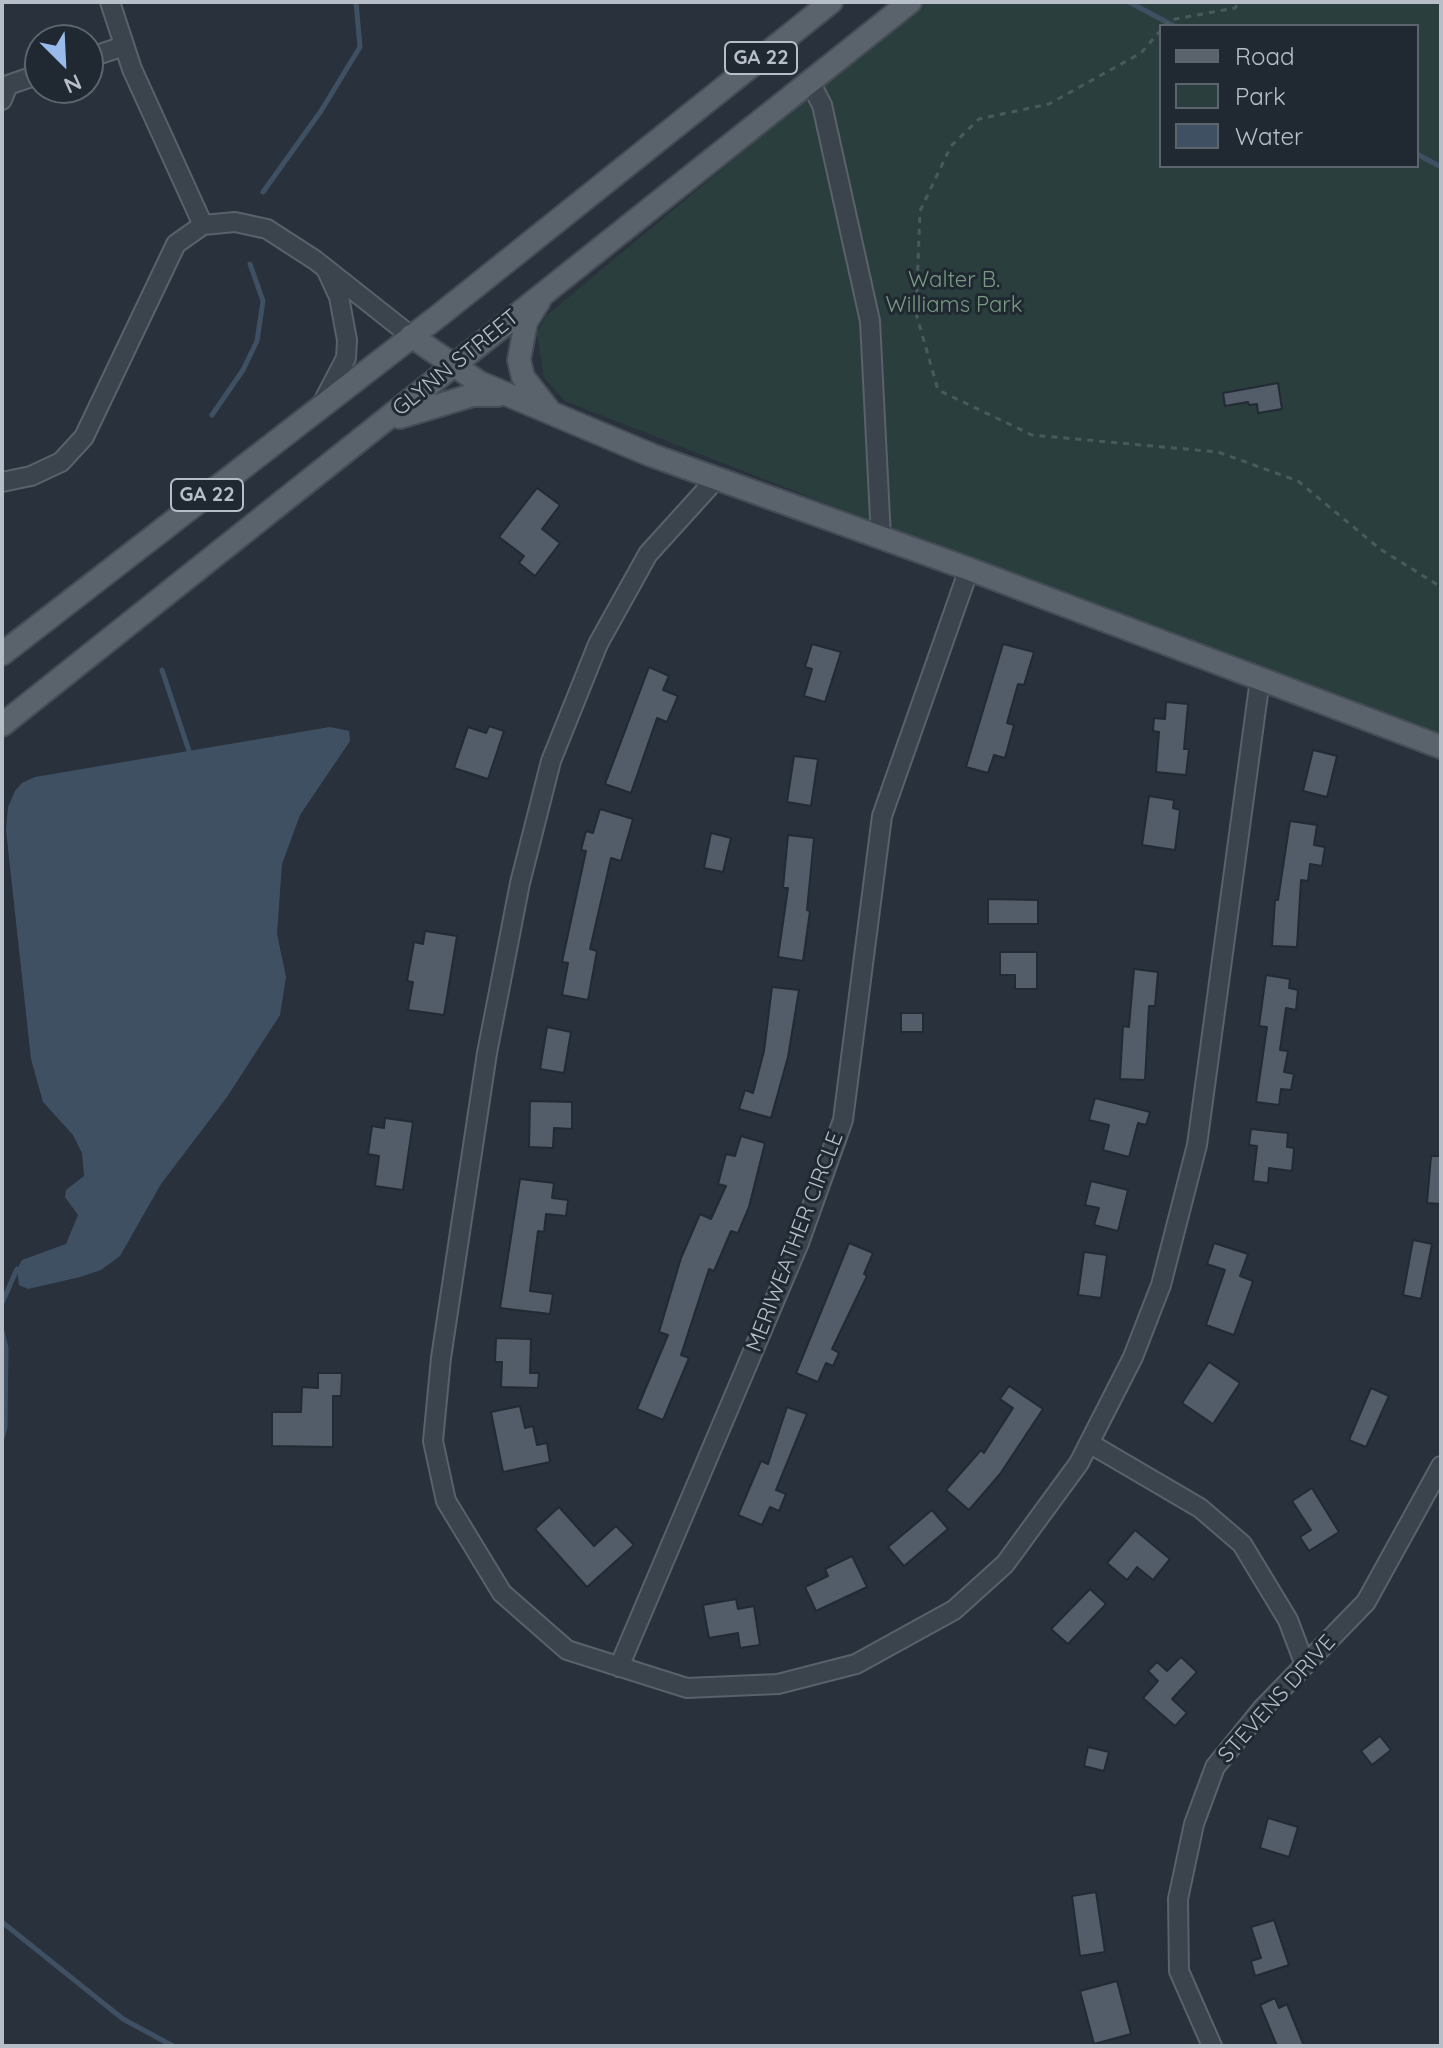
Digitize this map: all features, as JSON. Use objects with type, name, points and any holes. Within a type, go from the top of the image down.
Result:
[{"type":"main road","name":"GA 22","points":[[2,654],[321,407],[831,2]]},
{"type":"main road","name":"GLYNN STREET","points":[[2,725],[910,2]]},
{"type":"main road","points":[[544,292],[526,322],[519,360],[523,377],[551,413]]},
{"type":"main road","points":[[411,336],[452,366],[509,395],[716,479],[969,569],[1441,747]]},
{"type":"main road","points":[[373,428],[444,401],[473,395],[509,395]]},
{"type":"street","points":[[110,2],[124,46],[203,225]]},
{"type":"street","points":[[104,53],[124,46]]},
{"type":"street","points":[[2,100],[8,85],[24,80]]},
{"type":"street","points":[[810,82],[822,105],[870,321],[881,538]]},
{"type":"street","points":[[2,482],[31,476],[61,462],[84,437],[176,244],[203,225],[235,222],[267,229],[325,268],[411,336]]},
{"type":"street","points":[[321,407],[346,358],[347,340],[339,297],[325,268]]},
{"type":"street","points":[[716,479],[648,554],[598,644],[551,761],[520,883],[487,1053],[457,1239],[433,1441],[446,1501],[502,1593],[567,1650],[687,1688],[778,1684],[856,1664],[954,1610],[1005,1564],[1079,1463],[1133,1357],[1161,1285],[1197,1145],[1260,679]]},
{"type":"street","name":"MERIWEATHER CIRCLE","points":[[619,1667],[799,1243],[843,1120],[882,816],[969,569]]},
{"type":"street","points":[[1089,1443],[1200,1508],[1242,1544],[1288,1620],[1305,1665]]},
{"type":"street","name":"STEVENS DRIVE","points":[[1212,2046],[1179,1971],[1178,1899],[1194,1824],[1215,1767],[1263,1708],[1366,1602],[1441,1466]]},
{"type":"path","points":[[1166,24],[1170,20],[1235,8],[1239,2]]},
{"type":"path","points":[[1159,33],[1141,53],[1049,104],[979,119],[951,146],[920,211],[916,313],[938,390],[1032,435],[1218,452],[1298,481],[1380,549],[1441,587]]},
{"type":"green space","name":"Walter B. Williams Park","points":[[922,2],[1441,2],[1441,745],[565,401],[544,378],[537,333],[546,316]]},
{"type":"water","points":[[330,727],[349,731],[350,741],[300,815],[282,864],[277,934],[286,977],[280,1015],[227,1097],[161,1184],[120,1256],[101,1270],[80,1277],[28,1289],[19,1285],[17,1269],[22,1260],[66,1244],[78,1215],[65,1197],[66,1190],[84,1176],[82,1153],[73,1135],[43,1102],[31,1059],[6,830],[8,807],[15,791],[22,783],[35,777]]},
{"type":"building","points":[[1278,383],[1282,409],[1258,413],[1257,404],[1249,405],[1248,402],[1225,406],[1223,393]]},
{"type":"building","points":[[537,488],[560,505],[542,529],[560,543],[535,576],[519,563],[524,556],[499,537]]},
{"type":"building","points":[[812,644],[841,652],[825,702],[804,696],[812,669],[805,667]]},
{"type":"building","points":[[1003,644],[1034,652],[1024,685],[1018,684],[1007,723],[1014,725],[1005,758],[994,755],[988,773],[966,767]]},
{"type":"building","points":[[649,667],[669,676],[663,690],[678,696],[667,722],[657,718],[631,793],[605,784]]},
{"type":"building","points":[[1166,702],[1188,704],[1184,749],[1189,749],[1186,775],[1156,772],[1159,732],[1153,731],[1154,718],[1165,719]]},
{"type":"building","points":[[489,726],[504,731],[488,779],[454,768],[468,727],[486,733]]},
{"type":"building","points":[[1313,750],[1337,756],[1327,797],[1303,791]]},
{"type":"building","points":[[794,756],[818,759],[811,806],[787,802]]},
{"type":"building","points":[[1149,796],[1174,800],[1173,808],[1180,810],[1175,850],[1142,845]]},
{"type":"building","points":[[600,809],[633,819],[621,861],[611,858],[590,949],[597,951],[588,1000],[562,995],[568,963],[562,962],[586,851],[581,850],[586,831],[593,833]]},
{"type":"building","points":[[1290,821],[1317,825],[1314,845],[1325,847],[1322,866],[1310,864],[1308,881],[1301,880],[1297,947],[1272,946],[1275,900],[1278,900]]},
{"type":"building","points":[[711,833],[731,838],[723,872],[704,868]]},
{"type":"building","points":[[788,835],[814,838],[807,910],[810,911],[803,961],[778,957],[788,888],[783,888]]},
{"type":"building","points":[[988,899],[1038,900],[1038,924],[988,924]]},
{"type":"building","points":[[425,931],[457,936],[444,1015],[408,1010],[413,982],[407,981],[414,942],[423,944]]},
{"type":"building","points":[[1000,952],[1037,952],[1037,989],[1015,989],[1015,975],[1000,975]]},
{"type":"building","points":[[1134,969],[1158,972],[1155,1006],[1149,1006],[1145,1080],[1120,1079],[1123,1026],[1129,1027]]},
{"type":"building","points":[[1266,975],[1290,979],[1289,988],[1298,990],[1296,1010],[1286,1008],[1280,1050],[1288,1051],[1284,1072],[1294,1074],[1291,1090],[1281,1089],[1279,1105],[1256,1102],[1267,1027],[1259,1026]]},
{"type":"building","points":[[772,987],[799,990],[788,1057],[771,1118],[739,1109],[745,1090],[753,1093],[764,1051]]},
{"type":"building","points":[[901,1013],[923,1013],[923,1032],[901,1032]]},
{"type":"building","points":[[547,1027],[571,1032],[564,1073],[540,1069]]},
{"type":"building","points":[[1095,1098],[1150,1112],[1146,1125],[1138,1123],[1129,1157],[1103,1150],[1109,1125],[1089,1120]]},
{"type":"building","points":[[530,1101],[572,1102],[572,1129],[554,1128],[553,1148],[529,1147]]},
{"type":"building","points":[[385,1118],[413,1122],[403,1190],[375,1186],[379,1156],[368,1154],[372,1126],[384,1128]]},
{"type":"building","points":[[1251,1129],[1288,1133],[1287,1147],[1294,1148],[1292,1171],[1269,1168],[1268,1183],[1253,1181],[1257,1146],[1249,1145]]},
{"type":"building","points":[[741,1136],[765,1143],[749,1207],[738,1233],[731,1231],[714,1271],[709,1269],[681,1355],[689,1358],[663,1420],[637,1409],[668,1335],[659,1332],[681,1258],[700,1214],[711,1219],[726,1186],[718,1184],[726,1154],[735,1156]]},
{"type":"building","points":[[1431,1156],[1441,1156],[1441,1204],[1427,1203]]},
{"type":"building","points":[[520,1179],[554,1183],[552,1198],[568,1200],[566,1216],[546,1214],[544,1232],[538,1231],[530,1291],[553,1294],[550,1314],[500,1308]]},
{"type":"building","points":[[1091,1181],[1128,1190],[1118,1231],[1094,1225],[1099,1208],[1085,1205]]},
{"type":"building","points":[[1413,1240],[1432,1244],[1421,1299],[1403,1295]]},
{"type":"building","points":[[849,1243],[873,1253],[864,1274],[867,1276],[832,1349],[839,1353],[833,1366],[826,1363],[818,1382],[796,1373]]},
{"type":"building","points":[[1214,1243],[1248,1254],[1240,1276],[1253,1281],[1234,1335],[1206,1325],[1225,1270],[1207,1264]]},
{"type":"building","points":[[1084,1252],[1107,1255],[1101,1298],[1078,1295]]},
{"type":"building","points":[[496,1338],[531,1339],[530,1373],[539,1373],[538,1388],[501,1387],[502,1362],[495,1362]]},
{"type":"building","points":[[1209,1362],[1240,1383],[1213,1424],[1182,1403]]},
{"type":"building","points":[[318,1373],[342,1373],[341,1396],[333,1396],[333,1447],[272,1446],[272,1412],[301,1412],[302,1387],[318,1388]]},
{"type":"building","points":[[1009,1386],[1043,1409],[1000,1474],[969,1510],[946,1490],[981,1450],[984,1453],[1013,1408],[1000,1399]]},
{"type":"building","points":[[1371,1388],[1389,1396],[1366,1447],[1349,1440]]},
{"type":"building","points":[[520,1406],[525,1428],[533,1426],[537,1445],[547,1443],[550,1462],[503,1472],[491,1412]]},
{"type":"building","points":[[787,1407],[807,1414],[776,1490],[786,1494],[779,1511],[770,1507],[762,1525],[738,1515],[761,1461],[768,1464]]},
{"type":"building","points":[[1312,1488],[1339,1532],[1309,1551],[1300,1537],[1311,1530],[1292,1501]]},
{"type":"building","points":[[559,1507],[594,1546],[616,1526],[634,1545],[587,1587],[535,1529]]},
{"type":"building","points":[[932,1510],[948,1529],[904,1566],[888,1547]]},
{"type":"building","points":[[1135,1530],[1170,1559],[1153,1580],[1137,1567],[1127,1580],[1107,1563]]},
{"type":"building","points":[[852,1556],[867,1587],[816,1611],[805,1587],[828,1576],[825,1569]]},
{"type":"building","points":[[1090,1589],[1106,1604],[1068,1644],[1051,1629]]},
{"type":"building","points":[[736,1599],[738,1609],[754,1606],[760,1645],[740,1648],[738,1633],[709,1638],[703,1605]]},
{"type":"building","points":[[1181,1657],[1197,1672],[1172,1699],[1187,1713],[1175,1726],[1143,1698],[1158,1681],[1148,1671],[1157,1662],[1167,1671]]},
{"type":"building","points":[[1380,1736],[1391,1750],[1372,1765],[1361,1751]]},
{"type":"building","points":[[1088,1747],[1109,1752],[1104,1771],[1084,1766]]},
{"type":"building","points":[[1268,1818],[1298,1827],[1289,1857],[1260,1848]]},
{"type":"building","points":[[1096,1892],[1105,1952],[1080,1956],[1072,1896]]},
{"type":"building","points":[[1274,1920],[1289,1965],[1255,1976],[1251,1961],[1261,1958],[1251,1927]]},
{"type":"building","points":[[1117,1981],[1131,2034],[1094,2044],[1080,1991]]},
{"type":"building","points":[[1275,1998],[1279,2008],[1287,2004],[1304,2046],[1277,2046],[1260,2005]]},
{"type":"waterway","points":[[263,192],[321,111],[360,47],[356,2]]},
{"type":"waterway","points":[[1129,2],[1170,24]]},
{"type":"waterway","points":[[1419,155],[1441,167]]},
{"type":"waterway","points":[[212,415],[243,370],[257,341],[263,301],[250,264]]},
{"type":"waterway","points":[[162,670],[189,751]]},
{"type":"waterway","points":[[2,1303],[17,1269]]},
{"type":"waterway","points":[[2,1331],[6,1348],[5,1427],[2,1438]]},
{"type":"waterway","points":[[2,1922],[123,2019],[173,2046]]}]
